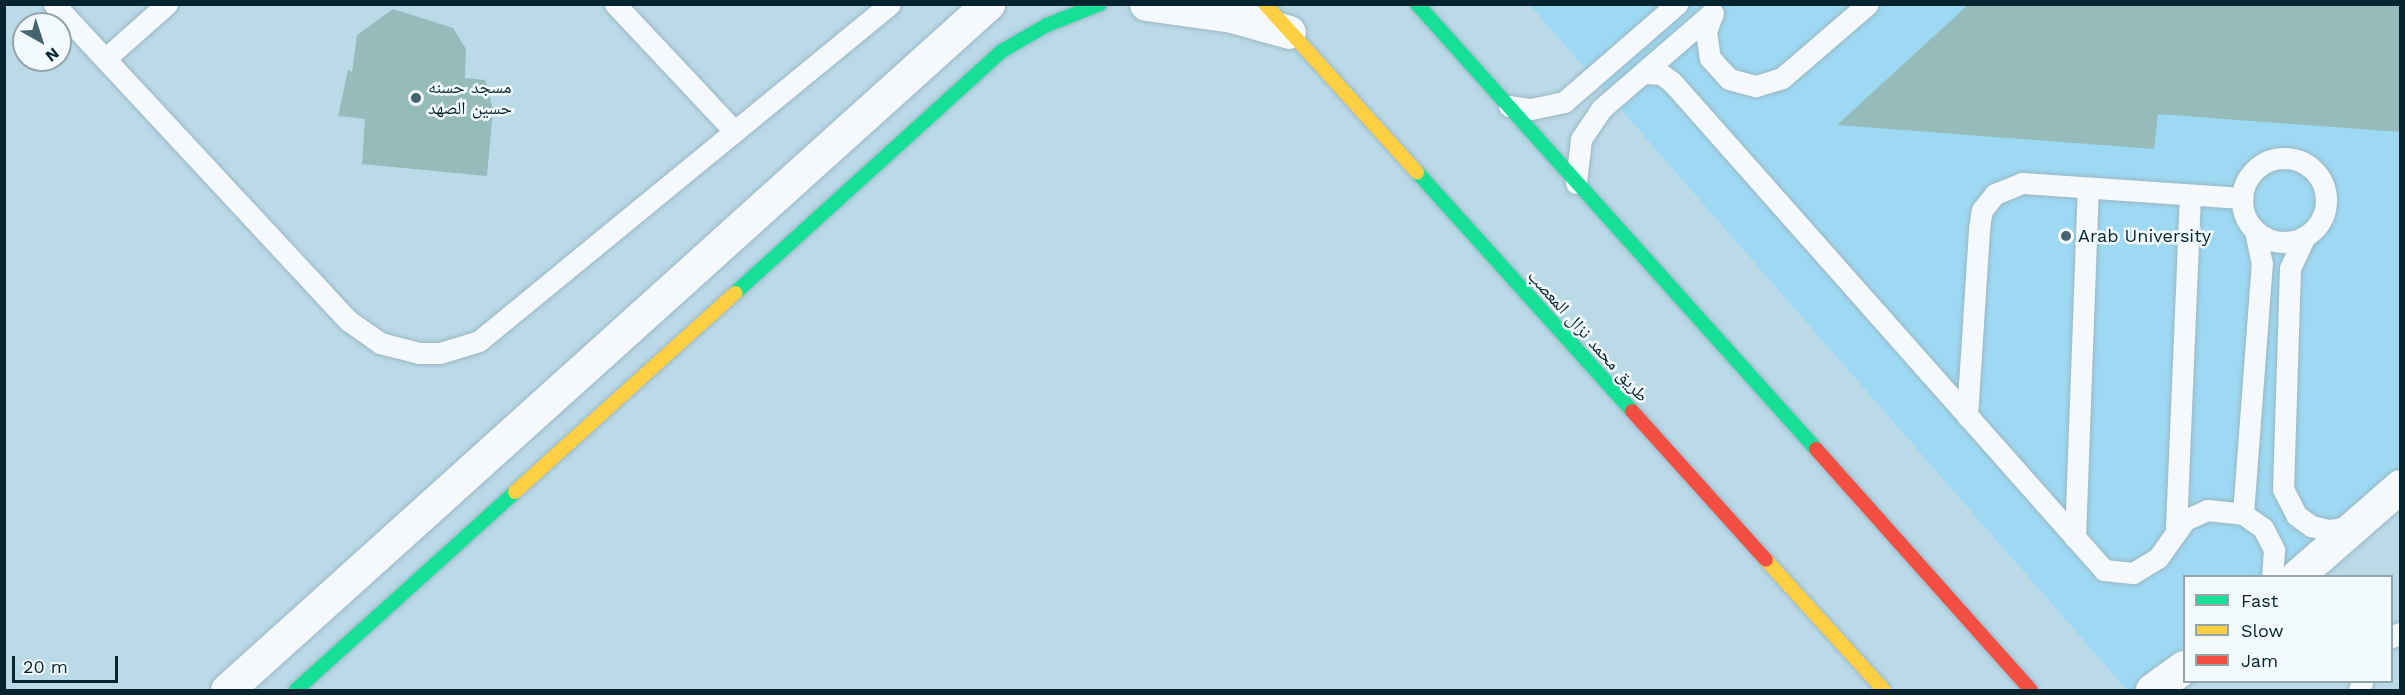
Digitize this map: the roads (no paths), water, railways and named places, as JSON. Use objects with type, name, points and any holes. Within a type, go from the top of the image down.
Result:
[{"type":"street","points":[[227,690],[988,4]]},
{"type":"street","points":[[296,690],[1002,51],[1047,25],[1100,4]]},
{"type":"street","points":[[1146,4],[1221,14],[1289,32]]},
{"type":"street","name":"طريق محمد نزال المعصب","points":[[1265,4],[1884,690]]},
{"type":"street","points":[[1417,4],[2031,690]]},
{"type":"street","points":[[2298,575],[2400,486]]},
{"type":"street","points":[[2152,690],[2183,668]]},
{"type":"lane","points":[[54,4],[349,321],[380,343],[419,353],[440,353],[479,341],[890,4]]},
{"type":"lane","points":[[105,59],[166,4]]},
{"type":"lane","points":[[615,4],[735,132]]},
{"type":"lane","points":[[1509,106],[1531,109],[1564,102],[1677,4]]},
{"type":"lane","points":[[1717,9],[1706,31],[1710,58],[1729,79],[1756,86],[1782,78],[1868,4]]},
{"type":"lane","points":[[1576,183],[1578,152],[1586,128],[1643,73],[1717,9]]},
{"type":"lane","points":[[1643,73],[1661,74],[1672,82],[2104,570],[2133,573],[2158,558],[2176,528],[2190,195]]},
{"type":"lane","points":[[2243,514],[2262,264],[2255,230],[2244,215],[2242,198],[2248,178],[2261,165],[2279,158],[2306,165],[2323,186],[2325,205],[2318,223],[2305,236],[2290,268],[2283,489],[2296,515],[2311,526],[2339,530],[2357,525]]},
{"type":"lane","points":[[1967,416],[1982,210],[1995,194],[2022,183],[2242,198]]},
{"type":"lane","points":[[2075,538],[2088,188]]},
{"type":"lane","points":[[2255,230],[2279,241],[2305,236]]},
{"type":"lane","points":[[2176,528],[2207,510],[2243,514],[2263,528],[2274,550],[2272,575]]},
{"type":"place","name":"مسجد حسنه حسين الصهد","points":[[416,98]]},
{"type":"place","name":"Arab University","points":[[2066,236]]}]
